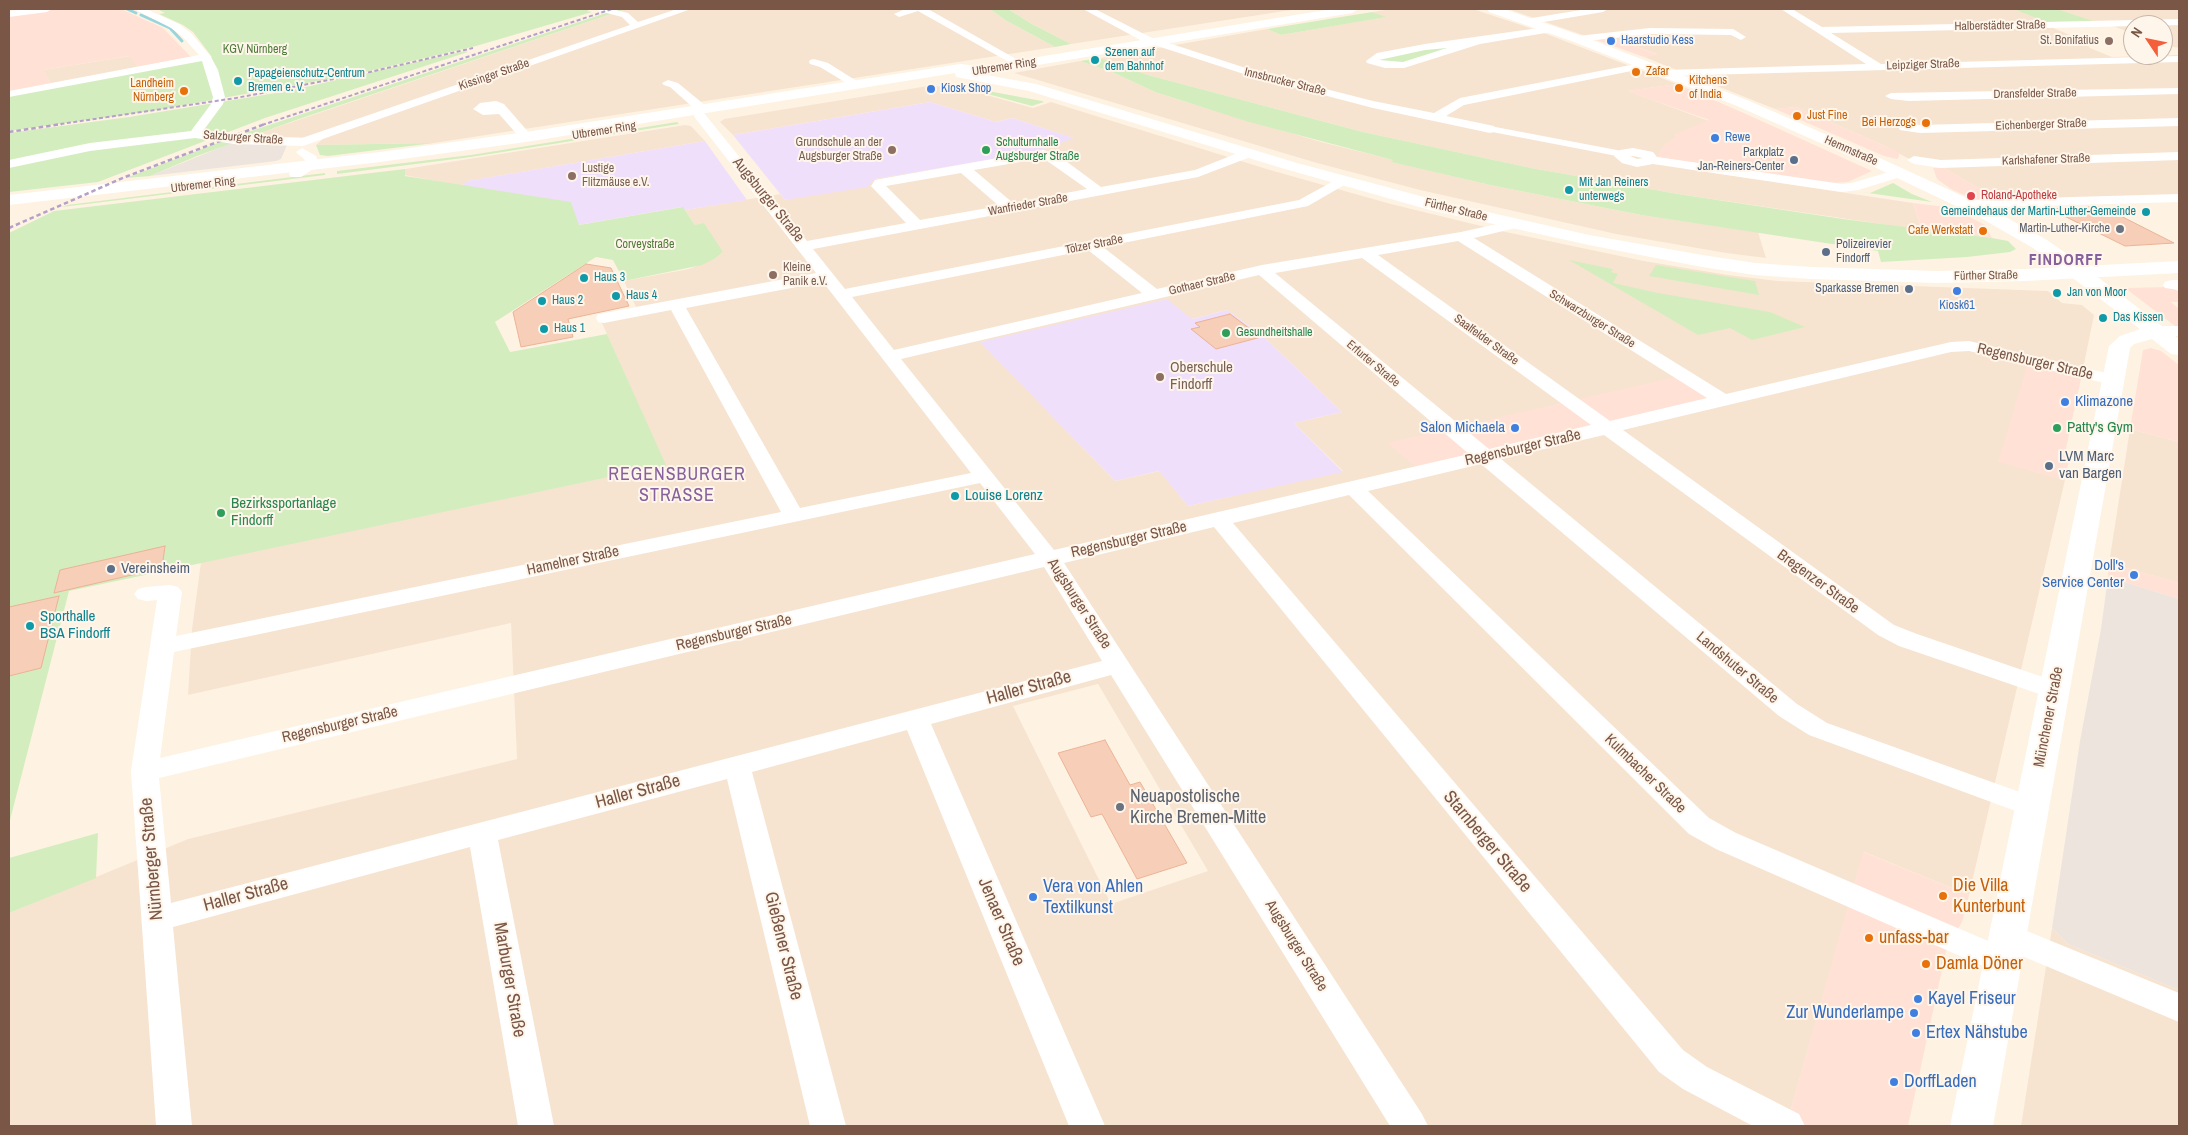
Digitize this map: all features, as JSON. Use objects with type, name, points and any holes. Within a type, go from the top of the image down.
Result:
[{"type":"main road","name":"Utbremer Ring","points":[[9,200],[312,165],[526,137],[701,112],[960,71],[1011,59],[1150,41],[1352,9]]},
{"type":"main road","name":"Hemmstraße","points":[[1493,9],[1578,39],[1750,107],[1894,170],[1966,204],[2040,244],[2071,265],[2179,349]]},
{"type":"main road","name":"Utbremer Ring","points":[[9,208],[457,153],[857,85],[960,71],[983,70],[1150,41]]},
{"type":"main road","name":"Fürther Straße","points":[[983,70],[1021,81],[1031,87]]},
{"type":"main road","name":"Fürther Straße","points":[[960,71],[1031,87],[1341,181],[1515,224],[1639,250],[1737,266],[1811,273],[1893,276],[2015,275],[2071,265]]},
{"type":"main road","points":[[2071,265],[2108,257],[2179,256]]},
{"type":"main road","points":[[2071,265],[2179,267]]},
{"type":"main road","name":"Münchener Straße","points":[[1977,1124],[2005,948],[2120,346],[2127,340],[2154,331]]},
{"type":"street","points":[[9,14],[47,9]]},
{"type":"street","name":"Salzburger Straße","points":[[139,9],[175,26],[187,34],[206,57],[212,70],[219,97],[217,104],[195,134],[302,147],[312,159],[312,165]]},
{"type":"street","points":[[602,9],[625,15],[636,26]]},
{"type":"street","name":"Kissinger Straße","points":[[302,147],[686,9]]},
{"type":"street","points":[[899,14],[914,9]]},
{"type":"street","points":[[921,9],[1011,59]]},
{"type":"street","name":"Innsbrucker Straße","points":[[1088,9],[1150,41],[1251,74],[1435,118],[1490,129]]},
{"type":"street","points":[[1531,22],[1603,9]]},
{"type":"street","points":[[1786,9],[1880,67],[1891,96]]},
{"type":"street","name":"Halberstädter Straße","points":[[1821,30],[2179,22]]},
{"type":"street","points":[[1478,41],[1404,65],[1385,65],[1371,61],[1377,56],[1426,47],[1553,30]]},
{"type":"street","points":[[1578,39],[1634,32],[1733,32],[1741,37]]},
{"type":"street","points":[[9,94],[206,57]]},
{"type":"street","name":"Leipziger Straße","points":[[1666,73],[2123,60]]},
{"type":"street","points":[[807,61],[824,65],[857,85]]},
{"type":"street","points":[[1435,118],[1460,102],[1646,65]]},
{"type":"street","points":[[2146,65],[2161,71]]},
{"type":"street","points":[[660,82],[674,85],[701,112]]},
{"type":"street","name":"Dransfelder Straße","points":[[1891,96],[2179,91]]},
{"type":"street","name":"Eichenberger Straße","points":[[1891,96],[1902,123],[1920,129],[2179,122]]},
{"type":"street","points":[[497,109],[503,111],[526,137]]},
{"type":"street","name":"Augsburger Straße","points":[[701,112],[1050,559],[1410,1126]]},
{"type":"street","points":[[1490,129],[1622,154],[1643,154],[1651,157],[1653,160],[1842,188],[1853,187],[1894,170]]},
{"type":"street","points":[[9,164],[90,147],[195,134]]},
{"type":"street","name":"Salzburger Straße","points":[[273,169],[302,147]]},
{"type":"street","name":"Wanfrieder Straße","points":[[805,246],[1198,173],[1248,153]]},
{"type":"street","points":[[916,225],[878,186],[880,183],[1042,154],[1050,156],[1099,192]]},
{"type":"street","name":"Karlshafener Straße","points":[[1894,170],[1913,163],[1913,156],[1941,164],[2179,156]]},
{"type":"street","points":[[296,174],[312,165]]},
{"type":"street","points":[[962,168],[1010,208]]},
{"type":"street","name":"Tölzer Straße","points":[[842,294],[1303,204],[1341,181]]},
{"type":"street","points":[[1966,204],[2179,198]]},
{"type":"street","name":"Gothaer Straße","points":[[891,356],[1262,270],[1461,236],[1515,224]]},
{"type":"street","name":"Schwarzburger Straße","points":[[1461,236],[1724,401]]},
{"type":"street","points":[[1092,246],[1154,295]]},
{"type":"street","name":"Saalfelder Straße","points":[[1364,252],[1588,414],[1605,429]]},
{"type":"street","name":"Erfurter Straße","points":[[1262,270],[1484,457]]},
{"type":"street","points":[[604,318],[828,276]]},
{"type":"street","points":[[676,305],[793,515]]},
{"type":"street","points":[[2154,331],[2179,331]]},
{"type":"street","name":"Regensburger Straße","points":[[144,771],[1951,348],[1969,346],[2113,380]]},
{"type":"street","name":"Bregenzer Straße","points":[[1605,429],[1886,630],[1908,640],[2054,690]]},
{"type":"street","name":"Landshuter Straße","points":[[1484,457],[1788,710],[1818,729],[2032,807]]},
{"type":"street","name":"Hamelner Straße","points":[[162,647],[985,476]]},
{"type":"street","name":"Kulmbacher Straße","points":[[1354,488],[1699,826],[1726,841],[2005,948],[2179,1008]]},
{"type":"street","name":"Starnberger Straße","points":[[1219,519],[1671,1061],[1695,1078],[1788,1126]]},
{"type":"street","name":"Nürnberger Straße","points":[[146,594],[171,585],[144,771],[174,1126]]},
{"type":"street","name":"Haller Straße","points":[[157,919],[1119,665]]},
{"type":"street","name":"Jenaer Straße","points":[[916,718],[1087,1126]]},
{"type":"street","name":"Gießener Straße","points":[[737,766],[828,1126]]},
{"type":"street","name":"Marburger Straße","points":[[482,833],[536,1126]]},
{"type":"shaded area","points":[[47,9],[121,9],[163,28],[191,57],[138,67],[129,56],[43,70],[51,84],[9,92],[9,14]]},
{"type":"shaded area","points":[[626,9],[990,9],[1005,20],[1055,47],[434,143],[316,145],[324,138],[251,136]]},
{"type":"shaded area","points":[[1008,9],[1298,9],[1071,44]]},
{"type":"shaded area","points":[[1391,9],[1473,9],[1536,30],[1677,84],[1628,91],[1709,121],[1675,135],[1677,138],[1665,144],[1656,160],[1687,169],[1913,203],[1922,230],[1678,194],[1531,168],[1363,132],[1148,75],[1100,58],[1267,29],[1281,35],[1384,17],[1372,12]]},
{"type":"shaded area","points":[[1508,9],[2179,9],[2179,48],[2173,47],[2173,15],[2123,15],[2123,30],[2111,25],[2051,27],[2084,41],[2090,48],[2112,57],[2123,57],[2123,65],[2173,65],[2173,55],[2179,55],[2179,195],[1999,200],[1937,164],[1913,161],[1885,146],[1796,107],[1775,109],[1644,57],[1657,54],[1609,37],[1594,39]]},
{"type":"shaded area","points":[[1609,37],[1659,55],[1644,57],[1594,39]]},
{"type":"shaded area","points":[[130,56],[138,67],[51,84],[43,70]]},
{"type":"shaded area","points":[[1080,61],[1112,72],[1155,92],[1321,142],[1394,160],[1392,162],[1490,185],[1641,215],[1758,232],[1766,258],[1616,234],[1420,190],[1317,163],[1014,73]]},
{"type":"shaded area","points":[[1677,84],[1872,171],[1848,182],[1831,183],[1657,157],[1665,144],[1677,138],[1674,135],[1709,120],[1627,91]]},
{"type":"shaded area","points":[[928,86],[958,87],[1033,108],[1051,102],[1270,170],[1391,204],[1506,232],[1644,261],[1778,281],[2048,291],[2062,303],[2082,305],[2094,315],[2082,374],[1998,461],[2065,480],[1969,895],[1864,852],[1787,1123],[1794,1126],[9,1126],[9,913],[188,839],[517,759],[511,623],[188,695],[192,629],[201,562],[665,465],[598,314],[636,307],[624,281],[689,269],[716,258],[723,252],[695,225],[685,210],[780,194],[785,200],[874,179],[1036,152],[1073,138],[1012,118],[996,122],[930,102],[733,135],[720,122],[724,119]],"holes":[[[1227,310],[1263,336],[1342,412],[1294,423],[1343,471],[1188,506],[1160,471],[1115,481],[981,342],[1192,319]],[[1098,684],[1208,871],[1111,904],[1013,706]]]},
{"type":"shaded area","name":"Grundschule an der Augsburger Straße","points":[[930,102],[996,122],[1012,118],[1074,138],[1036,152],[874,179],[868,187],[785,200],[733,135]]},
{"type":"shaded area","points":[[1796,107],[1885,146],[1899,153],[1899,157],[1897,159],[1884,156],[1775,109]]},
{"type":"shaded area","points":[[685,125],[691,126],[705,141],[468,181],[461,186],[404,175],[405,169]]},
{"type":"shaded area","points":[[705,141],[747,200],[685,210],[682,207],[578,225],[461,186],[467,181]]},
{"type":"shaded area","points":[[234,142],[287,145],[281,159],[276,161],[150,176]]},
{"type":"shaded area","points":[[1933,168],[1944,168],[1999,200],[1975,200],[1951,189],[1937,179]]},
{"type":"shaded area","points":[[1913,203],[1946,207],[1958,211],[1985,225],[1992,238],[1922,230]]},
{"type":"shaded area","points":[[2171,287],[2179,292],[2179,302],[2171,302],[2179,309],[2179,329],[2125,288]]},
{"type":"shaded area","name":"Oberschule Findorff","points":[[1167,299],[1192,319],[1227,310],[1263,336],[1342,412],[1294,423],[1343,472],[1188,506],[1159,471],[1115,481],[980,342]]},
{"type":"shaded area","points":[[2151,348],[2161,351],[2179,365],[2179,442],[2130,429],[2143,350]]},
{"type":"shaded area","points":[[2029,360],[2082,374],[2065,453],[2069,460],[2065,480],[1998,462]]},
{"type":"shaded area","points":[[1680,376],[1723,400],[1421,471],[1387,443]]},
{"type":"shaded area","points":[[2130,429],[2179,442],[2179,583],[2109,563]]},
{"type":"shaded area","points":[[2109,563],[2179,583],[2179,599],[2108,577]]},
{"type":"shaded area","points":[[2108,577],[2179,599],[2179,990],[2068,944],[2052,928],[2080,741],[2101,629]]},
{"type":"shaded area","points":[[1863,852],[1969,895],[1962,922],[1947,947],[1908,1126],[1794,1126],[1787,1123]]},
{"type":"shaded area","points":[[2052,928],[2068,944],[2179,990],[2179,1126],[2021,1126]]},
{"type":"green space","name":"KGV Nürnberg","points":[[157,9],[591,9],[587,11],[592,12],[476,46],[356,74],[151,111],[9,131],[9,96],[212,57],[193,32],[183,25],[159,14],[165,13]]},
{"type":"green space","points":[[618,9],[626,9],[299,119],[197,156],[150,176],[126,178],[236,136]]},
{"type":"green space","points":[[990,9],[1008,9],[1071,44],[1055,47],[1005,20]]},
{"type":"green space","points":[[2014,9],[2057,9],[2093,21],[2046,22]]},
{"type":"green space","points":[[1372,12],[1386,17],[1281,35],[1267,29]]},
{"type":"green space","points":[[1468,42],[1406,63],[1375,62],[1379,58]]},
{"type":"green space","points":[[465,51],[468,52],[265,118],[98,182],[9,192],[9,165],[17,159],[9,161],[9,133],[129,117],[288,91]]},
{"type":"green space","points":[[1100,58],[1148,75],[1363,132],[1531,168],[1678,194],[1843,219],[1992,238],[2008,241],[2016,249],[2010,252],[1967,257],[1881,262],[1878,251],[1641,215],[1490,185],[1391,162],[1393,160],[1249,122],[1155,92],[1112,72],[1080,61]]},
{"type":"green space","points":[[977,89],[1044,102],[1032,106],[973,90]]},
{"type":"green space","points":[[677,122],[679,124],[471,157],[337,174],[337,171],[471,155]]},
{"type":"green space","points":[[434,143],[328,156],[320,155],[316,145]]},
{"type":"green space","name":"Bezirkssportanlage Findorff","points":[[405,169],[405,176],[571,202],[579,225],[683,207],[695,225],[704,223],[723,252],[702,265],[624,281],[613,260],[596,257],[495,322],[510,352],[607,334],[666,465],[69,591],[9,824],[9,233],[54,211]]},
{"type":"green space","points":[[325,173],[325,175],[62,207],[67,205]]},
{"type":"green space","points":[[1893,183],[1912,194],[1932,202],[1861,192],[1870,193]]},
{"type":"green space","points":[[1569,260],[1613,269],[1611,272],[1618,274],[1613,283],[1658,293],[1770,312],[1805,327],[1752,340],[1730,328],[1698,335]]},
{"type":"green space","points":[[1656,265],[1755,281],[1759,295],[1649,276]]},
{"type":"green space","points":[[98,833],[96,878],[9,913],[9,858]]},
{"type":"building","name":"Martin-Luther-Kirche","points":[[2103,207],[2174,243],[2125,246],[2050,209]]},
{"type":"building","points":[[586,264],[611,268],[629,306],[568,319],[573,337],[521,347],[513,312]]},
{"type":"building","name":"Gesundheitshalle","points":[[1230,314],[1261,337],[1216,349],[1191,329],[1200,327],[1195,323]]},
{"type":"building","name":"Vereinsheim","points":[[165,546],[162,568],[54,593],[60,570]]},
{"type":"building","name":"Sporthalle BSA Findorff","points":[[59,596],[41,668],[9,676],[9,607]]},
{"type":"building","name":"Neuapostolische Kirche Bremen-Mitte","points":[[1105,740],[1130,785],[1140,782],[1187,863],[1137,879],[1102,814],[1091,817],[1058,753]]},
{"type":"waterway","points":[[127,9],[136,13]]},
{"type":"waterway","points":[[141,15],[170,28],[182,41]]},
{"type":"railway","points":[[265,124],[612,9]]},
{"type":"railway","points":[[54,125],[236,98],[370,72],[473,48]]},
{"type":"railway","points":[[9,132],[62,124]]},
{"type":"railway","points":[[9,228],[125,177],[265,124]]},
{"type":"place","name":"Haarstudio Kess","points":[[1611,41]]},
{"type":"place","name":"St. Bonifatius","points":[[2109,41]]},
{"type":"place","name":"Szenen auf dem Bahnhof","points":[[1095,60]]},
{"type":"place","name":"Zafar","points":[[1636,72]]},
{"type":"place","name":"Papageienschutz-Centrum Bremen e. V.","points":[[238,81]]},
{"type":"place","name":"Kitchens of India","points":[[1679,88]]},
{"type":"place","name":"Kiosk Shop","points":[[931,89]]},
{"type":"place","name":"Landheim Nürnberg","points":[[184,91]]},
{"type":"place","name":"Just Fine","points":[[1797,116]]},
{"type":"place","name":"Bei Herzogs","points":[[1926,123]]},
{"type":"place","name":"Rewe","points":[[1715,138]]},
{"type":"place","name":"Grundschule an der Augsburger Straße","points":[[892,150]]},
{"type":"place","name":"Schulturnhalle Augsburger Straße","points":[[986,150]]},
{"type":"place","name":"Parkplatz Jan-Reiners-Center","points":[[1794,160]]},
{"type":"place","name":"Lustige Flitzmäuse e.V.","points":[[572,176]]},
{"type":"place","name":"Mit Jan Reiners unterwegs","points":[[1569,190]]},
{"type":"place","name":"Roland-Apotheke","points":[[1971,196]]},
{"type":"place","name":"Gemeindehaus der Martin-Luther-Gemeinde","points":[[2146,212]]},
{"type":"place","name":"Martin-Luther-Kirche","points":[[2120,229]]},
{"type":"place","name":"Cafe Werkstatt","points":[[1983,231]]},
{"type":"place","name":"Polizeirevier Findorff","points":[[1826,252]]},
{"type":"place","name":"Kleine Panik e.V.","points":[[773,275]]},
{"type":"place","name":"Haus 3","points":[[584,278]]},
{"type":"place","name":"Sparkasse Bremen","points":[[1909,289]]},
{"type":"place","name":"Kiosk61","points":[[1957,291]]},
{"type":"place","name":"Jan von Moor","points":[[2057,293]]},
{"type":"place","name":"Haus 4","points":[[616,296]]},
{"type":"place","name":"Haus 2","points":[[542,301]]},
{"type":"place","name":"Das Kissen","points":[[2103,318]]},
{"type":"place","name":"Haus 1","points":[[544,329]]},
{"type":"place","name":"Gesundheitshalle","points":[[1226,333]]},
{"type":"place","name":"Oberschule Findorff","points":[[1160,377]]},
{"type":"place","name":"Klimazone","points":[[2065,402]]},
{"type":"place","name":"Salon Michaela","points":[[1515,428]]},
{"type":"place","name":"Patty's Gym","points":[[2057,428]]},
{"type":"place","name":"LVM Marc van Bargen","points":[[2049,466]]},
{"type":"place","name":"Louise Lorenz","points":[[955,496]]},
{"type":"place","name":"Bezirkssportanlage Findorff","points":[[221,513]]},
{"type":"place","name":"Vereinsheim","points":[[111,569]]},
{"type":"place","name":"Doll's Service Center","points":[[2134,575]]},
{"type":"place","name":"Sporthalle BSA Findorff","points":[[30,626]]},
{"type":"place","name":"Neuapostolische Kirche Bremen-Mitte","points":[[1120,807]]},
{"type":"place","name":"Die Villa Kunterbunt","points":[[1943,896]]},
{"type":"place","name":"Vera von Ahlen Textilkunst","points":[[1033,897]]},
{"type":"place","name":"unfass-bar","points":[[1869,938]]},
{"type":"place","name":"Damla Döner","points":[[1926,964]]},
{"type":"place","name":"Kayel Friseur","points":[[1918,999]]},
{"type":"place","name":"Zur Wunderlampe","points":[[1914,1013]]},
{"type":"place","name":"Ertex Nähstube","points":[[1916,1033]]},
{"type":"place","name":"DorffLaden","points":[[1894,1082]]},
{"type":"district","name":"FINDORFF","points":[[2066,261]]},
{"type":"district","name":"REGENSBURGER STRASSE","points":[[677,485]]},
{"type":"park label","name":"Corveystraße","points":[[645,245]]}]
